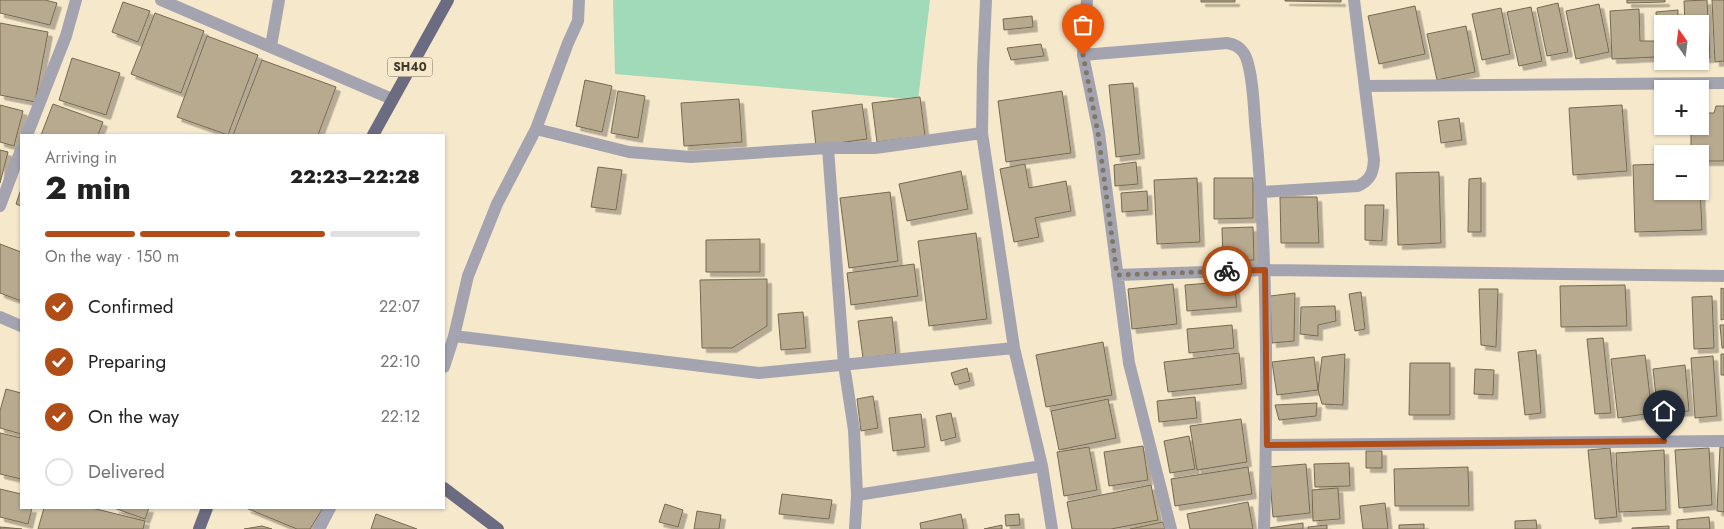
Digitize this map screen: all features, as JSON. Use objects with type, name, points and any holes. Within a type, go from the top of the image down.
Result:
[{"type":"main road","name":"SH40","points":[[374,134],[448,0]]},
{"type":"main road","points":[[445,489],[498,529]]},
{"type":"main road","points":[[199,529],[207,509]]},
{"type":"street","points":[[27,134],[66,36],[76,0]]},
{"type":"street","points":[[161,0],[392,99]]},
{"type":"street","points":[[271,46],[279,0]]},
{"type":"street","points":[[445,364],[454,336],[468,276],[493,213],[536,129],[578,21],[578,0]]},
{"type":"street","points":[[986,0],[982,68],[982,134],[1014,348],[1042,466],[1052,529]]},
{"type":"street","points":[[1087,0],[1083,55],[1098,133],[1129,362],[1171,529]]},
{"type":"street","points":[[1262,192],[1358,186],[1366,182],[1373,172],[1374,160],[1354,0]]},
{"type":"street","points":[[1083,55],[1227,43],[1235,45],[1243,52],[1248,63],[1262,192],[1265,270],[1267,445],[1264,529]]},
{"type":"street","points":[[1365,86],[1724,83]]},
{"type":"street","points":[[536,129],[629,152],[691,156],[828,148],[875,148],[982,134]]},
{"type":"street","points":[[828,148],[844,365],[854,430],[857,495],[855,529]]},
{"type":"street","points":[[0,206],[20,153]]},
{"type":"street","points":[[1117,275],[1265,270],[1724,276]]},
{"type":"street","points":[[0,317],[20,326]]},
{"type":"street","points":[[454,336],[759,373],[1014,348]]},
{"type":"street","points":[[1267,445],[1724,441]]},
{"type":"street","points":[[857,495],[1042,466]]},
{"type":"street","points":[[319,529],[329,509]]},
{"type":"green space","points":[[613,0],[930,0],[918,100],[615,74]]},
{"type":"building","points":[[0,0],[45,0],[57,3],[50,25],[0,13]]},
{"type":"building","points":[[1201,0],[1235,0],[1235,2],[1201,2]]},
{"type":"building","points":[[1341,0],[1341,2],[1285,1]]},
{"type":"building","points":[[1627,0],[1665,0],[1665,2],[1627,3]]},
{"type":"building","points":[[1707,0],[1708,15],[1685,15],[1684,1]]},
{"type":"building","points":[[1712,0],[1724,0],[1724,61],[1715,62]]},
{"type":"building","points":[[123,2],[150,11],[138,42],[112,32]]},
{"type":"building","points":[[1558,3],[1568,52],[1547,56],[1537,8]]},
{"type":"building","points":[[1599,4],[1609,52],[1576,59],[1566,11]]},
{"type":"building","points":[[1415,6],[1425,54],[1379,64],[1368,16]]},
{"type":"building","points":[[1531,7],[1542,61],[1519,66],[1507,12]]},
{"type":"building","points":[[1501,8],[1510,54],[1482,60],[1472,14]]},
{"type":"building","points":[[1639,9],[1640,41],[1654,41],[1654,57],[1612,59],[1610,11]]},
{"type":"building","points":[[1678,10],[1678,15],[1656,15],[1656,12]]},
{"type":"building","points":[[155,13],[204,31],[181,93],[131,74]]},
{"type":"building","points":[[1032,16],[1033,27],[1004,30],[1003,19]]},
{"type":"building","points":[[0,23],[48,32],[35,102],[0,95]]},
{"type":"building","points":[[1466,26],[1475,72],[1437,80],[1427,34]]},
{"type":"building","points":[[207,36],[258,55],[228,134],[177,117]]},
{"type":"building","points":[[1041,44],[1044,56],[1011,60],[1007,48]]},
{"type":"building","points":[[72,58],[120,73],[106,115],[59,100]]},
{"type":"building","points":[[262,60],[336,87],[318,134],[233,134]]},
{"type":"building","points":[[585,80],[612,86],[602,132],[576,126]]},
{"type":"building","points":[[1133,83],[1140,154],[1116,157],[1109,85]]},
{"type":"building","points":[[618,91],[645,96],[638,138],[611,133]]},
{"type":"building","points":[[1062,91],[1071,153],[1006,162],[998,101]]},
{"type":"building","points":[[920,97],[925,136],[877,142],[872,103]]},
{"type":"building","points":[[739,99],[742,142],[684,146],[681,103]]},
{"type":"building","points":[[53,104],[103,122],[98,134],[41,134]]},
{"type":"building","points":[[862,104],[867,139],[816,146],[812,111]]},
{"type":"building","points":[[0,105],[23,111],[14,146],[0,142]]},
{"type":"building","points":[[1622,105],[1627,171],[1573,175],[1569,108]]},
{"type":"building","points":[[1716,106],[1724,106],[1724,161],[1709,161],[1709,145],[1691,145],[1691,135],[1709,135],[1709,113],[1714,113]]},
{"type":"building","points":[[1459,118],[1462,140],[1441,143],[1438,121]]},
{"type":"building","points":[[0,150],[8,152],[0,183]]},
{"type":"building","points":[[1136,162],[1138,184],[1115,186],[1114,165]]},
{"type":"building","points":[[1025,164],[1029,188],[1066,181],[1071,211],[1035,218],[1039,237],[1014,242],[1000,169]]},
{"type":"building","points":[[1654,164],[1654,200],[1701,200],[1702,230],[1635,232],[1633,165]]},
{"type":"building","points":[[598,167],[622,170],[616,210],[591,207]]},
{"type":"building","points":[[961,171],[968,209],[907,221],[899,184]]},
{"type":"building","points":[[1439,172],[1441,243],[1398,245],[1396,173]]},
{"type":"building","points":[[1197,178],[1200,242],[1157,244],[1154,180]]},
{"type":"building","points":[[1214,178],[1253,178],[1253,218],[1214,219]]},
{"type":"building","points":[[1481,178],[1481,232],[1468,232],[1469,179]]},
{"type":"building","points":[[1147,191],[1148,210],[1122,212],[1121,193]]},
{"type":"building","points":[[20,192],[20,206],[16,204]]},
{"type":"building","points":[[890,192],[898,261],[849,268],[840,198]]},
{"type":"building","points":[[1280,197],[1317,197],[1319,243],[1281,243]]},
{"type":"building","points":[[1365,205],[1384,205],[1382,241],[1365,240]]},
{"type":"building","points":[[1253,227],[1254,260],[1223,261],[1222,228]]},
{"type":"building","points":[[976,233],[987,319],[929,326],[918,241]]},
{"type":"building","points":[[760,239],[760,272],[706,272],[706,240]]},
{"type":"building","points":[[0,244],[20,252],[20,301],[0,293]]},
{"type":"building","points":[[914,264],[918,296],[851,305],[847,273]]},
{"type":"building","points":[[767,279],[767,326],[732,348],[702,348],[700,280]]},
{"type":"building","points":[[1234,281],[1237,307],[1187,311],[1185,285]]},
{"type":"building","points":[[1173,284],[1177,324],[1132,329],[1128,289]]},
{"type":"building","points":[[1625,285],[1627,326],[1561,327],[1560,286]]},
{"type":"building","points":[[1721,288],[1724,289],[1724,319],[1721,320]]},
{"type":"building","points":[[1479,289],[1498,289],[1496,347],[1481,345]]},
{"type":"building","points":[[1361,292],[1365,329],[1355,331],[1349,294]]},
{"type":"building","points":[[1295,293],[1294,341],[1272,343],[1270,296]]},
{"type":"building","points":[[1712,296],[1714,348],[1694,349],[1692,297]]},
{"type":"building","points":[[1335,306],[1336,321],[1318,325],[1318,336],[1300,334],[1301,307]]},
{"type":"building","points":[[803,312],[806,348],[781,350],[778,314]]},
{"type":"building","points":[[892,317],[896,354],[863,358],[858,321]]},
{"type":"building","points":[[1232,325],[1234,348],[1189,353],[1187,329]]},
{"type":"building","points":[[1720,325],[1724,325],[1724,348],[1722,348]]},
{"type":"building","points":[[1603,338],[1611,413],[1595,414],[1587,339]]},
{"type":"building","points":[[1103,342],[1112,395],[1046,407],[1036,355]]},
{"type":"building","points":[[1536,350],[1541,413],[1525,415],[1518,352]]},
{"type":"building","points":[[1239,353],[1242,384],[1168,392],[1164,362]]},
{"type":"building","points":[[1345,354],[1343,405],[1322,404],[1318,390],[1322,357]]},
{"type":"building","points":[[1721,354],[1724,354],[1724,375],[1721,375]]},
{"type":"building","points":[[1645,355],[1652,413],[1618,418],[1611,359]]},
{"type":"building","points":[[1713,356],[1717,416],[1695,418],[1691,358]]},
{"type":"building","points":[[1314,357],[1318,390],[1277,395],[1272,362]]},
{"type":"building","points":[[1410,363],[1450,363],[1450,415],[1409,415]]},
{"type":"building","points":[[1685,365],[1689,411],[1658,414],[1653,369]]},
{"type":"building","points":[[967,368],[970,381],[955,385],[951,373]]},
{"type":"building","points":[[1475,369],[1494,370],[1493,395],[1474,394]]},
{"type":"building","points":[[6,389],[20,393],[20,434],[0,428],[0,411]]},
{"type":"building","points":[[873,396],[878,428],[861,431],[857,399]]},
{"type":"building","points":[[1195,397],[1197,418],[1159,422],[1157,401]]},
{"type":"building","points":[[1108,399],[1116,438],[1059,450],[1051,411]]},
{"type":"building","points":[[1317,403],[1316,416],[1279,420],[1275,405]]},
{"type":"building","points":[[951,413],[956,437],[941,441],[936,416]]},
{"type":"building","points":[[921,414],[925,447],[893,451],[889,418]]},
{"type":"building","points":[[1241,419],[1247,462],[1197,470],[1190,426]]},
{"type":"building","points":[[0,433],[20,438],[20,479],[0,474]]},
{"type":"building","points":[[1189,436],[1195,469],[1170,473],[1164,441]]},
{"type":"building","points":[[1143,446],[1148,480],[1109,486],[1104,452]]},
{"type":"building","points":[[1089,447],[1097,490],[1064,496],[1057,452]]},
{"type":"building","points":[[1720,447],[1724,447],[1724,512],[1717,511]]},
{"type":"building","points":[[1610,448],[1617,517],[1595,519],[1588,450]]},
{"type":"building","points":[[1709,448],[1712,505],[1679,508],[1675,450]]},
{"type":"building","points":[[1664,450],[1666,510],[1619,512],[1616,453]]},
{"type":"building","points":[[1366,451],[1382,451],[1382,468],[1366,468]]},
{"type":"building","points":[[1349,463],[1350,486],[1315,487],[1314,464]]},
{"type":"building","points":[[1306,464],[1310,513],[1273,517],[1269,467]]},
{"type":"building","points":[[1248,467],[1252,494],[1175,506],[1171,479]]},
{"type":"building","points":[[1468,467],[1469,506],[1395,506],[1394,469]]},
{"type":"building","points":[[1151,485],[1158,520],[1111,529],[1072,529],[1067,502]]},
{"type":"building","points":[[1338,488],[1340,519],[1313,521],[1312,490]]},
{"type":"building","points":[[0,489],[20,494],[20,509],[32,509],[28,524],[0,517]]},
{"type":"building","points":[[782,494],[832,500],[829,519],[779,514]]},
{"type":"building","points":[[1248,502],[1253,529],[1190,529],[1187,514]]},
{"type":"building","points":[[1385,503],[1388,529],[1363,529],[1360,506]]},
{"type":"building","points":[[665,504],[683,510],[678,527],[659,522]]},
{"type":"building","points":[[44,509],[96,509],[145,521],[143,529],[38,529]]},
{"type":"building","points":[[117,509],[149,509],[145,519]]},
{"type":"building","points":[[248,509],[322,509],[310,529],[297,529]]},
{"type":"building","points":[[697,511],[721,515],[719,529],[694,529]]},
{"type":"building","points":[[376,514],[417,529],[371,529]]},
{"type":"building","points":[[961,514],[964,529],[921,529],[920,523]]},
{"type":"building","points":[[1019,514],[1020,525],[1006,526],[1005,515]]},
{"type":"building","points":[[1709,517],[1710,529],[1677,529],[1677,520]]},
{"type":"building","points":[[1536,520],[1537,529],[1515,529],[1515,521]]},
{"type":"building","points":[[1163,522],[1165,529],[1130,529]]},
{"type":"building","points":[[1303,523],[1303,529],[1269,529],[1269,528]]},
{"type":"building","points":[[1424,524],[1424,529],[1399,529],[1399,525]]},
{"type":"building","points":[[1002,525],[1002,529],[984,529]]},
{"type":"building","points":[[1327,525],[1327,529],[1308,529],[1308,527]]},
{"type":"building","points":[[262,526],[272,529],[244,529]]},
{"type":"building","points":[[1669,526],[1669,529],[1632,529],[1632,528]]},
{"type":"building","points":[[0,527],[22,529],[0,529]]},
{"type":"way so far","points":[[1083,55],[1098,133],[1117,275],[1227,271]]},
{"type":"route","points":[[1227,271],[1265,270],[1267,445],[1664,441]]}]
